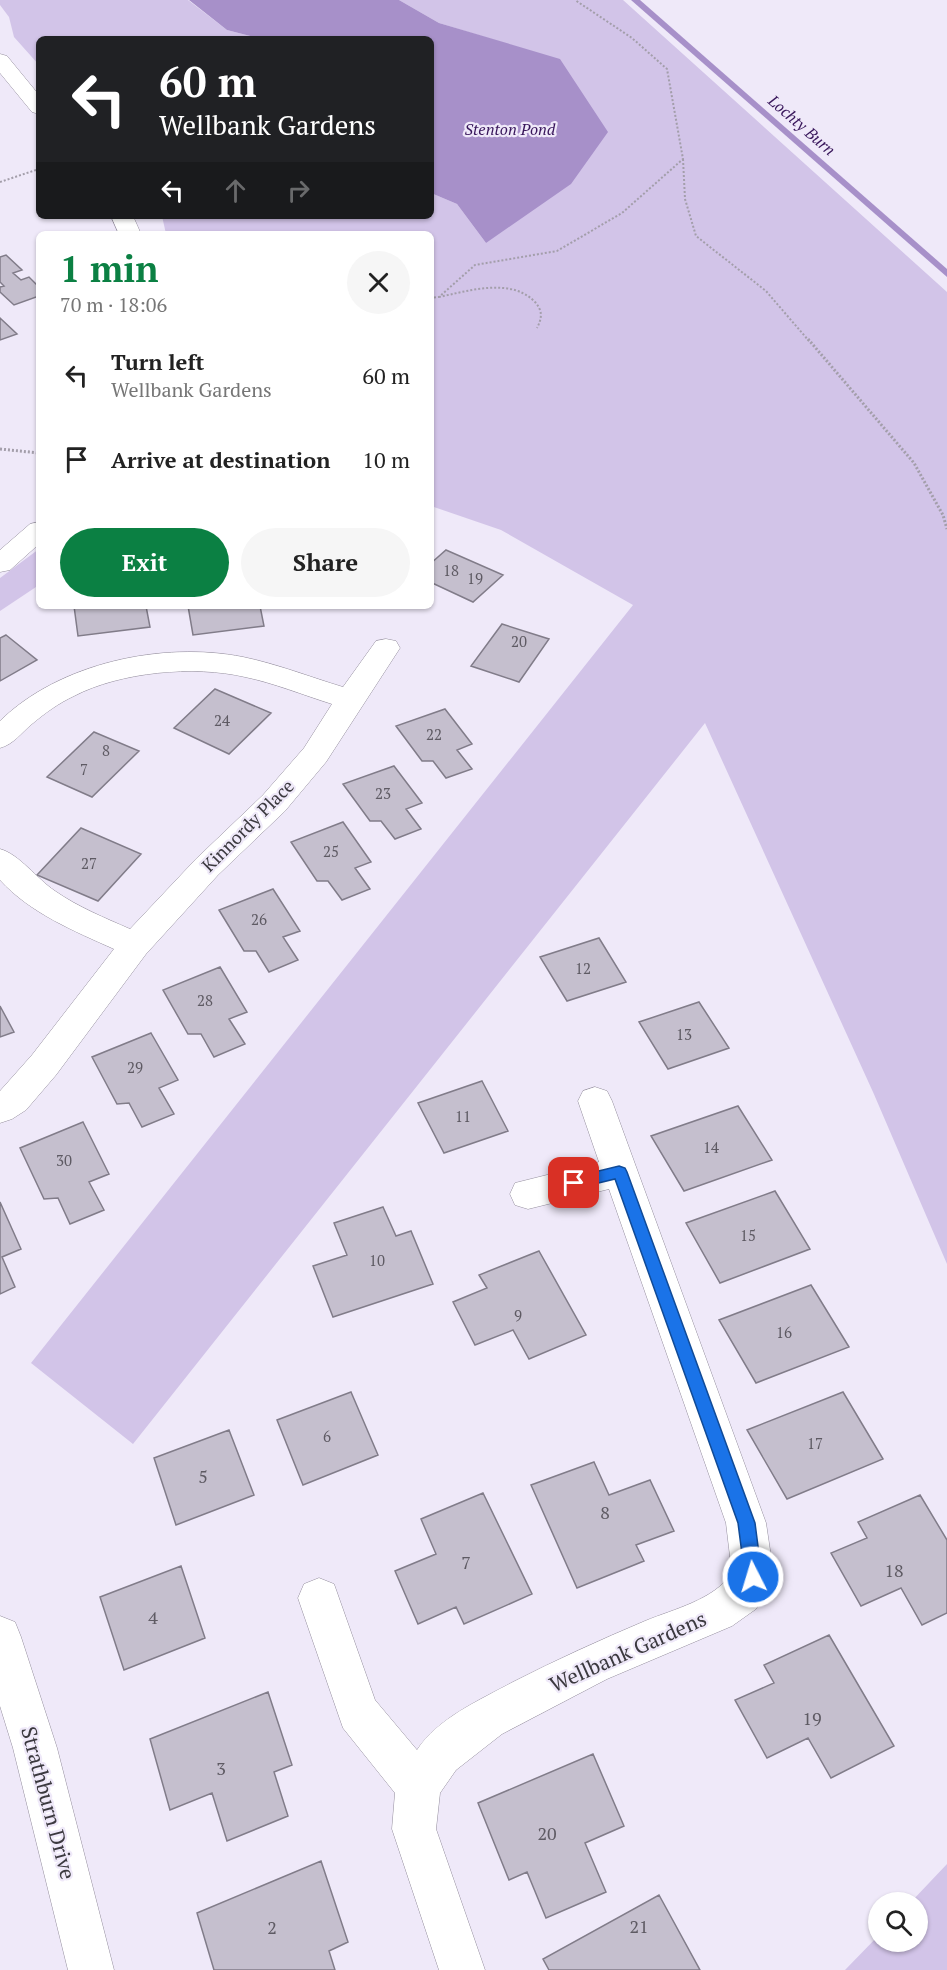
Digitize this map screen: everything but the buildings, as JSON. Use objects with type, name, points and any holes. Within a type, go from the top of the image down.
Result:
[{"type":"street","points":[[0,60],[36,104]]},
{"type":"street","points":[[0,564],[36,533]]},
{"type":"street","name":"Kinnordy Place","points":[[0,1109],[14,1100],[44,1065],[135,945],[207,867],[274,803],[308,763],[386,648]]},
{"type":"street","points":[[0,738],[12,724],[42,700],[69,684],[117,669],[163,662],[243,667],[350,699]]},
{"type":"street","points":[[0,860],[13,876],[39,898],[135,945]]},
{"type":"street","name":"Wellbank Gardens","points":[[462,1970],[414,1829],[418,1786],[440,1754],[487,1719],[592,1664],[717,1612],[741,1595],[753,1577],[746,1523],[595,1101]]},
{"type":"street","points":[[528,1194],[619,1172]]},
{"type":"street","points":[[319,1598],[358,1713],[418,1786]]},
{"type":"street","name":"Strathburn Drive","points":[[0,1637],[35,1748],[91,1970]]},
{"type":"path","points":[[575,0],[632,38],[667,69],[683,159],[685,199],[696,236],[766,291],[914,463],[943,515],[947,529]]},
{"type":"path","points":[[439,297],[475,265],[557,250],[622,213],[683,159]]},
{"type":"path","points":[[0,182],[36,170]]},
{"type":"path","points":[[434,298],[483,289],[522,292],[535,300],[541,310],[542,318],[537,328]]},
{"type":"path","points":[[0,449],[36,453]]},
{"type":"shaded area","points":[[0,0],[188,0],[227,30],[250,36],[36,36],[36,62],[14,37],[9,17],[0,5]]},
{"type":"shaded area","points":[[399,0],[623,0],[947,292],[947,1264],[873,1092],[705,723],[133,1444],[31,1363],[633,605],[501,530],[434,507],[434,231],[165,231],[163,219],[434,219],[434,194],[457,204],[486,243],[560,60],[439,23]]},
{"type":"shaded area","points":[[36,551],[36,587],[0,611],[0,578]]},
{"type":"shaded area","points":[[947,1864],[947,1970],[845,1970],[868,1946],[868,1952],[928,1952],[928,1892],[920,1892]]},
{"type":"water","name":"Stenton Pond","points":[[189,0],[399,0],[439,23],[560,59],[608,132],[571,184],[486,243],[457,204],[434,194],[434,36],[250,36],[227,30]]},
{"type":"waterway","name":"Lochty Burn","points":[[635,0],[947,274]]},
{"type":"route","points":[[574,1183],[619,1172],[746,1523],[753,1577]]}]
